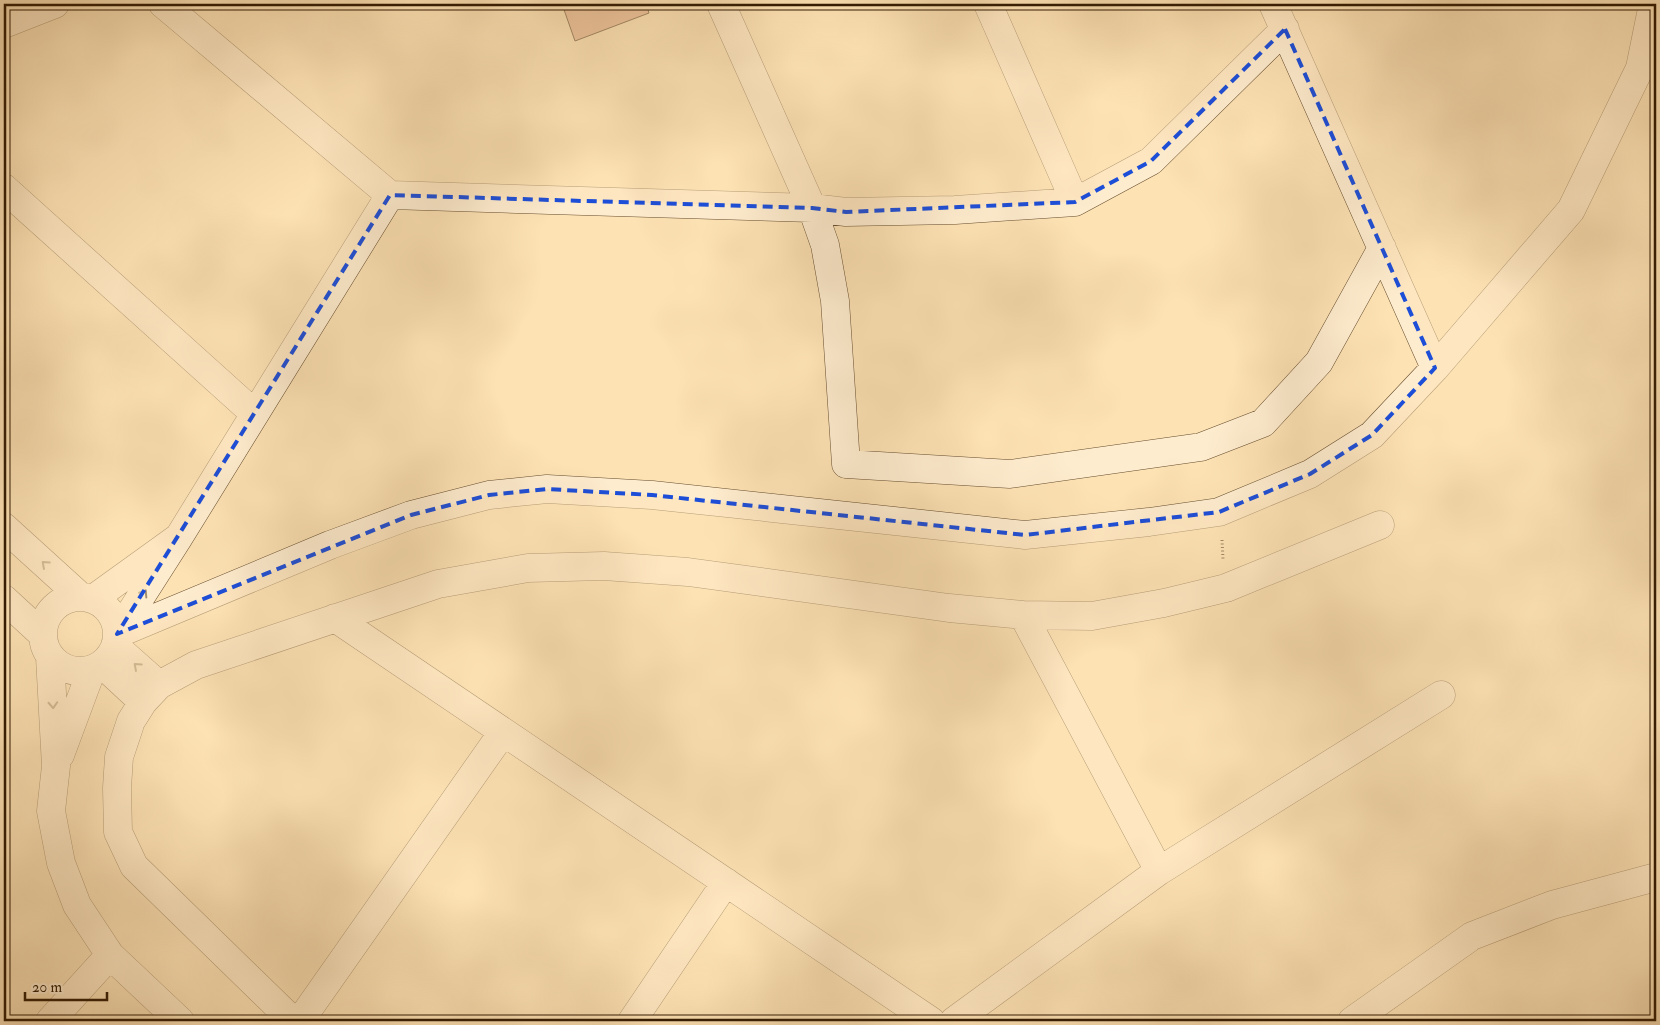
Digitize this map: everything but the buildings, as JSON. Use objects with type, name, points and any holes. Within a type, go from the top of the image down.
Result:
[{"type":"street","points":[[4,24],[55,4]]},
{"type":"street","points":[[163,4],[390,195],[812,208],[846,212],[954,210],[1075,202],[1151,161],[1285,29]]},
{"type":"street","points":[[721,4],[812,208],[825,245],[834,301],[846,464],[1010,474],[1201,447],[1263,423],[1319,362],[1382,248]]},
{"type":"street","points":[[988,4],[1075,202]]},
{"type":"street","points":[[1273,4],[1435,368]]},
{"type":"street","points":[[4,599],[46,645],[59,665],[70,670],[81,671],[107,653],[330,545],[412,515],[489,495],[547,489],[652,495],[1024,535],[1149,522],[1219,512],[1310,474],[1372,435],[1435,368],[1571,210],[1640,68],[1653,4]]},
{"type":"street","points":[[4,188],[255,414]]},
{"type":"street","points":[[107,653],[390,195]]},
{"type":"street","points":[[293,1021],[134,866],[118,832],[117,788],[119,757],[131,721],[151,693],[196,665],[438,584],[528,568],[604,566],[688,572],[949,608],[1023,615],[1092,616],[1164,603],[1226,588],[1380,525]]},
{"type":"street","points":[[4,526],[87,598],[103,605],[112,614],[116,624],[107,653],[56,766]]},
{"type":"street","points":[[179,537],[87,598],[69,598],[59,603],[44,622],[56,766],[51,811],[61,863],[77,905],[110,955],[180,1021]]},
{"type":"street","points":[[1023,615],[1160,871]]},
{"type":"street","points":[[335,618],[931,1021]]},
{"type":"street","points":[[107,653],[151,693]]},
{"type":"street","points":[[954,1021],[1160,871],[1441,695]]},
{"type":"street","points":[[300,1021],[503,732]]},
{"type":"street","points":[[632,1021],[726,882]]},
{"type":"street","points":[[1352,1021],[1472,936],[1552,904],[1654,882]]},
{"type":"street","points":[[50,1021],[110,955]]},
{"type":"path","points":[[1219,512],[1226,588]]},
{"type":"highlighted area","points":[[1285,29],[1435,368],[1372,435],[1310,474],[1219,512],[1025,535],[652,495],[547,489],[489,495],[411,515],[117,634],[390,195],[812,208],[846,212],[1075,202],[1151,161]]}]
